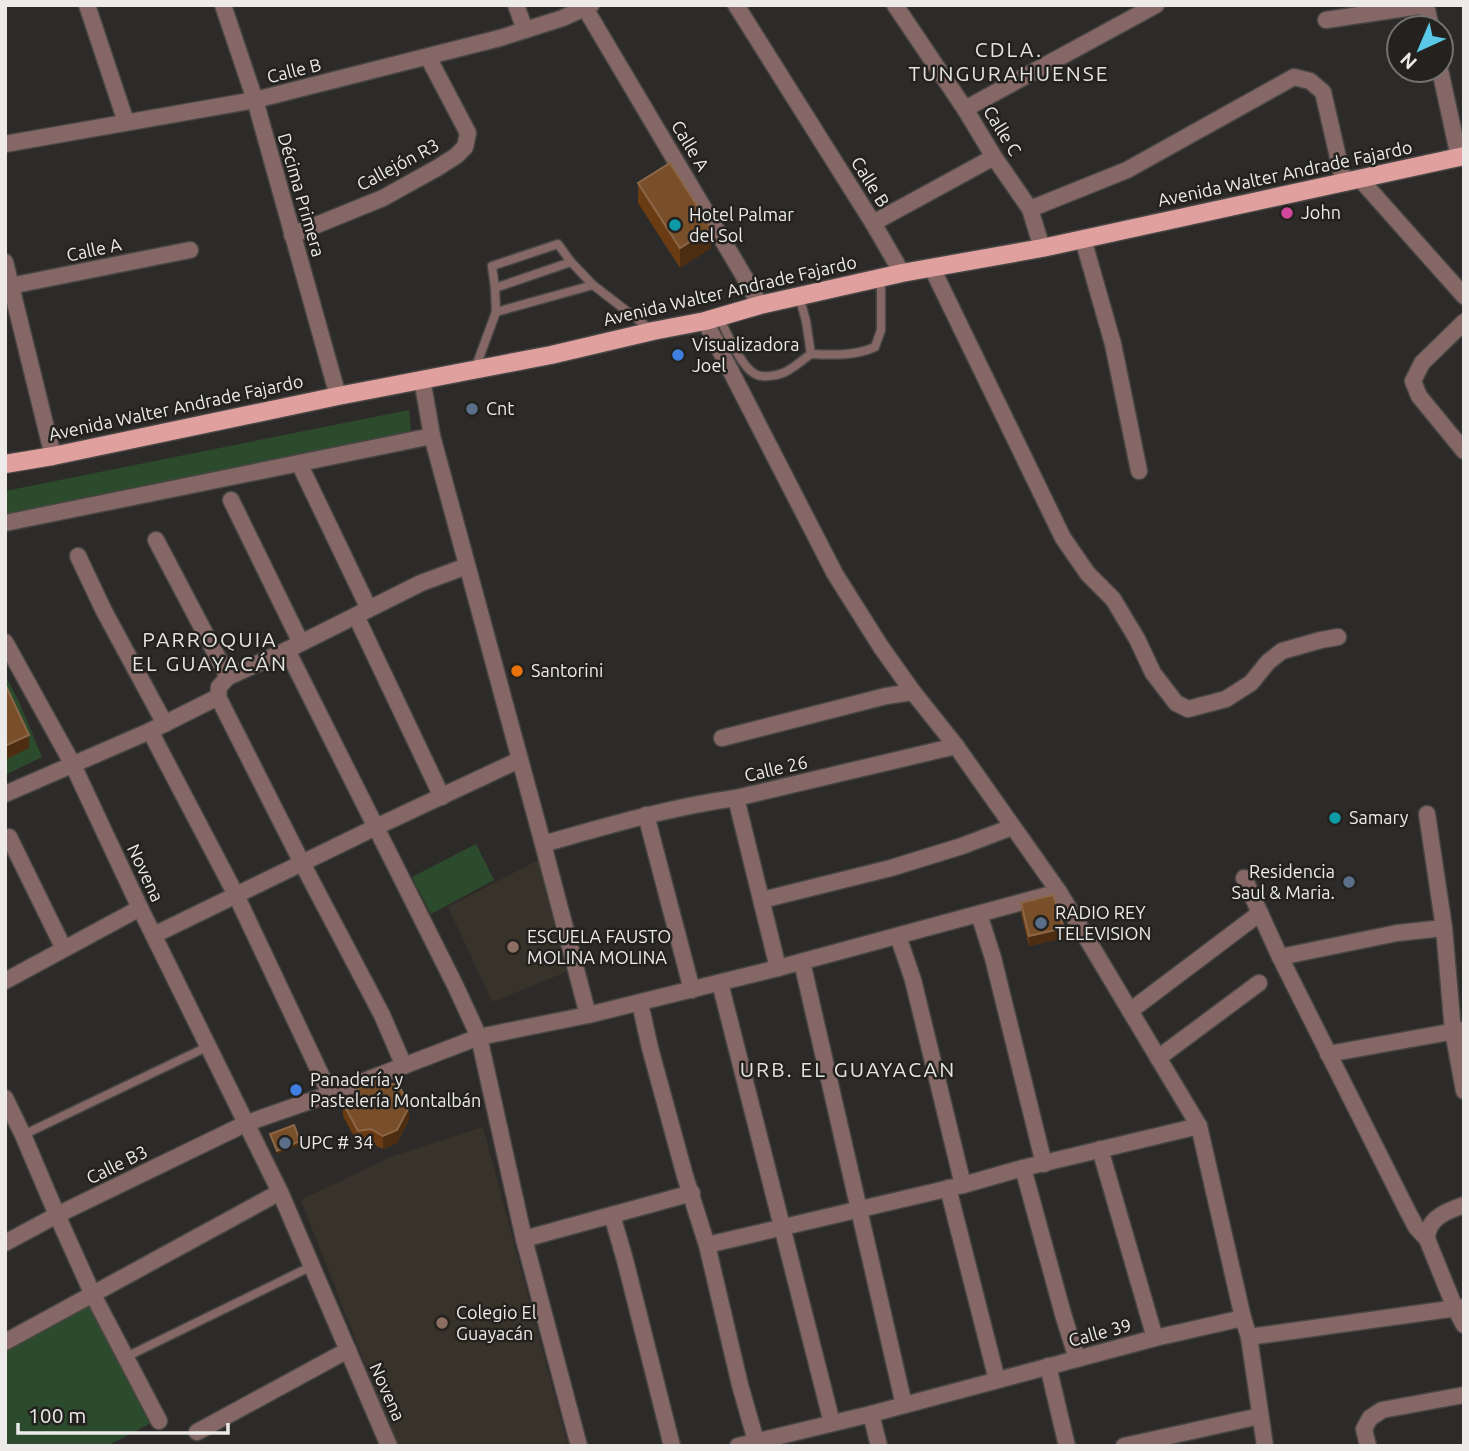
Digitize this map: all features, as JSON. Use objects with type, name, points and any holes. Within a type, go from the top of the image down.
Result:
[{"type":"main road","name":"Avenida Walter Andrade Fajardo","points":[[5,464],[551,355],[712,319],[760,304],[1042,248],[1461,157]]},
{"type":"street","points":[[87,5],[126,122]]},
{"type":"street","name":"Décima Primera","points":[[223,5],[255,100],[338,396]]},
{"type":"street","points":[[516,5],[525,30]]},
{"type":"street","name":"Calle B","points":[[736,5],[873,223],[902,274]]},
{"type":"street","name":"Calle C","points":[[895,5],[1030,209],[1042,248]]},
{"type":"street","points":[[1326,20],[1426,5]]},
{"type":"street","name":"Calle B","points":[[5,144],[255,100],[525,30],[588,7]]},
{"type":"street","name":"Calle A","points":[[588,7],[760,304]]},
{"type":"street","points":[[965,109],[1149,7]]},
{"type":"street","name":"Callejón R3","points":[[292,235],[383,198],[437,168],[465,147],[468,133],[428,57]]},
{"type":"street","points":[[1030,209],[1127,170],[1294,77],[1310,80],[1323,92],[1352,181],[1464,296]]},
{"type":"street","points":[[1443,84],[1461,157]]},
{"type":"street","points":[[873,223],[994,158]]},
{"type":"street","points":[[1083,239],[1113,344],[1139,471]]},
{"type":"street","name":"Calle A","points":[[8,287],[190,250]]},
{"type":"street","points":[[5,262],[8,287],[53,456]]},
{"type":"street","points":[[932,268],[1063,538],[1088,574],[1113,599],[1153,673],[1175,703],[1188,709],[1226,699],[1251,683],[1268,662],[1282,651],[1338,637]]},
{"type":"street","points":[[712,319],[835,574],[881,647],[956,746],[1059,892],[1199,1126],[1249,1337],[1265,1446]]},
{"type":"street","points":[[1464,322],[1422,363],[1413,382],[1419,396],[1464,451]]},
{"type":"street","points":[[422,379],[432,436],[588,1016]]},
{"type":"street","points":[[5,523],[432,436]]},
{"type":"street","points":[[299,463],[442,797]]},
{"type":"street","points":[[231,499],[294,647],[376,827],[456,985],[479,1037],[524,1239],[579,1446]]},
{"type":"street","points":[[156,540],[228,677]]},
{"type":"street","points":[[78,556],[104,611],[165,724]]},
{"type":"street","points":[[404,1066],[382,1015],[218,697],[219,687],[228,677],[421,583],[467,566]]},
{"type":"street","name":"Novena","points":[[5,642],[72,763],[280,1192],[389,1446]]},
{"type":"street","points":[[722,738],[886,695],[914,692]]},
{"type":"street","points":[[5,794],[150,731],[218,697]]},
{"type":"street","points":[[150,731],[236,894],[330,1094]]},
{"type":"street","name":"Calle 26","points":[[778,968],[736,798],[956,746]]},
{"type":"street","points":[[154,935],[519,760]]},
{"type":"street","points":[[543,844],[646,815],[736,798]]},
{"type":"street","points":[[1427,814],[1458,1030],[1464,1091]]},
{"type":"street","points":[[646,815],[692,990]]},
{"type":"street","points":[[762,900],[891,868],[1012,827]]},
{"type":"street","points":[[9,837],[64,949]]},
{"type":"street","points":[[1244,878],[1280,957],[1406,1210],[1427,1239],[1459,1308],[1464,1325]]},
{"type":"street","points":[[247,1123],[479,1037],[588,1016],[720,983],[1059,892]]},
{"type":"street","points":[[5,981],[140,908]]},
{"type":"street","points":[[1130,1011],[1260,913]]},
{"type":"street","points":[[979,914],[993,958],[1044,1164]]},
{"type":"street","points":[[1280,957],[1397,933],[1444,928]]},
{"type":"street","points":[[898,936],[914,980],[998,1380]]},
{"type":"street","points":[[802,962],[904,1405]]},
{"type":"street","points":[[720,983],[832,1423]]},
{"type":"street","points":[[1158,1058],[1259,984]]},
{"type":"street","points":[[640,1003],[685,1176],[707,1245],[756,1441]]},
{"type":"street","points":[[1328,1054],[1458,1030]]},
{"type":"street","points":[[5,1098],[15,1130],[93,1295],[159,1420]]},
{"type":"street","name":"Calle B3","points":[[5,1243],[247,1123]]},
{"type":"street","points":[[707,1245],[956,1187],[1023,1168],[1199,1126]]},
{"type":"street","points":[[1100,1149],[1155,1339]]},
{"type":"street","points":[[1023,1168],[1077,1359]]},
{"type":"street","points":[[5,1342],[280,1192]]},
{"type":"street","points":[[524,1239],[692,1193]]},
{"type":"street","points":[[1427,1239],[1427,1230],[1432,1222],[1446,1211],[1464,1205]]},
{"type":"street","points":[[611,1215],[672,1446]]},
{"type":"street","points":[[1249,1337],[1459,1308]]},
{"type":"street","name":"Calle 39","points":[[738,1446],[1243,1318]]},
{"type":"street","points":[[197,1432],[348,1350]]},
{"type":"street","points":[[1048,1366],[1067,1446]]},
{"type":"street","points":[[1368,1446],[1364,1429],[1370,1418],[1382,1410],[1464,1395]]},
{"type":"street","points":[[871,1414],[879,1446]]},
{"type":"street","points":[[1124,1446],[1260,1416]]},
{"type":"lane","points":[[475,369],[496,312],[492,266],[558,244],[593,285],[653,331]]},
{"type":"lane","points":[[495,288],[571,262]]},
{"type":"lane","points":[[712,319],[754,374],[779,374],[791,369],[811,354],[865,352],[875,347],[881,330],[881,278]]},
{"type":"lane","points":[[496,312],[593,285]]},
{"type":"lane","points":[[799,296],[811,354]]},
{"type":"lane","points":[[15,1130],[209,1046]]},
{"type":"lane","points":[[127,1357],[312,1266]]},
{"type":"shaded area","name":"ESCUELA FAUSTO MOLINA MOLINA","points":[[538,860],[566,972],[492,1002],[448,907]]},
{"type":"shaded area","name":"Colegio El Guayacán","points":[[483,1127],[568,1446],[397,1446],[301,1200],[390,1157]]},
{"type":"green space","points":[[409,410],[411,431],[5,516],[5,491]]},
{"type":"green space","points":[[5,675],[42,757],[5,775]]},
{"type":"green space","points":[[476,844],[494,880],[431,914],[412,877]]},
{"type":"green space","points":[[89,1305],[151,1423],[107,1446],[5,1446],[5,1352]]},
{"type":"building","points":[[670,163],[711,228],[680,248],[638,183]]},
{"type":"building","points":[[5,684],[29,735],[5,746]]},
{"type":"building","name":"RADIO REY TELEVISION","points":[[1053,895],[1064,928],[1029,936],[1021,903]]},
{"type":"building","points":[[380,1073],[386,1083],[399,1085],[409,1107],[397,1130],[383,1136],[371,1129],[358,1131],[343,1103],[357,1094],[359,1081]]},
{"type":"building","points":[[294,1125],[300,1141],[277,1151],[270,1134]]},
{"type":"place","name":"John","points":[[1287,213]]},
{"type":"place","name":"Hotel Palmar del Sol","points":[[675,225]]},
{"type":"place","name":"Visualizadora Joel","points":[[678,355]]},
{"type":"place","name":"Cnt","points":[[472,409]]},
{"type":"place","name":"Santorini","points":[[517,671]]},
{"type":"place","name":"Samary","points":[[1335,818]]},
{"type":"place","name":"Residencia Saul & Maria.","points":[[1349,882]]},
{"type":"place","name":"RADIO REY TELEVISION","points":[[1041,923]]},
{"type":"place","name":"ESCUELA FAUSTO MOLINA MOLINA","points":[[513,947]]},
{"type":"place","name":"Panadería y Pastelería Montalbán","points":[[296,1090]]},
{"type":"place","name":"UPC # 34","points":[[285,1143]]},
{"type":"place","name":"Colegio El Guayacán","points":[[442,1323]]},
{"type":"district","name":"CDLA. TUNGURAHUENSE","points":[[1009,62]]},
{"type":"district","name":"PARROQUIA EL GUAYACÁN","points":[[210,652]]},
{"type":"district","name":"URB. EL GUAYACAN","points":[[848,1070]]}]
